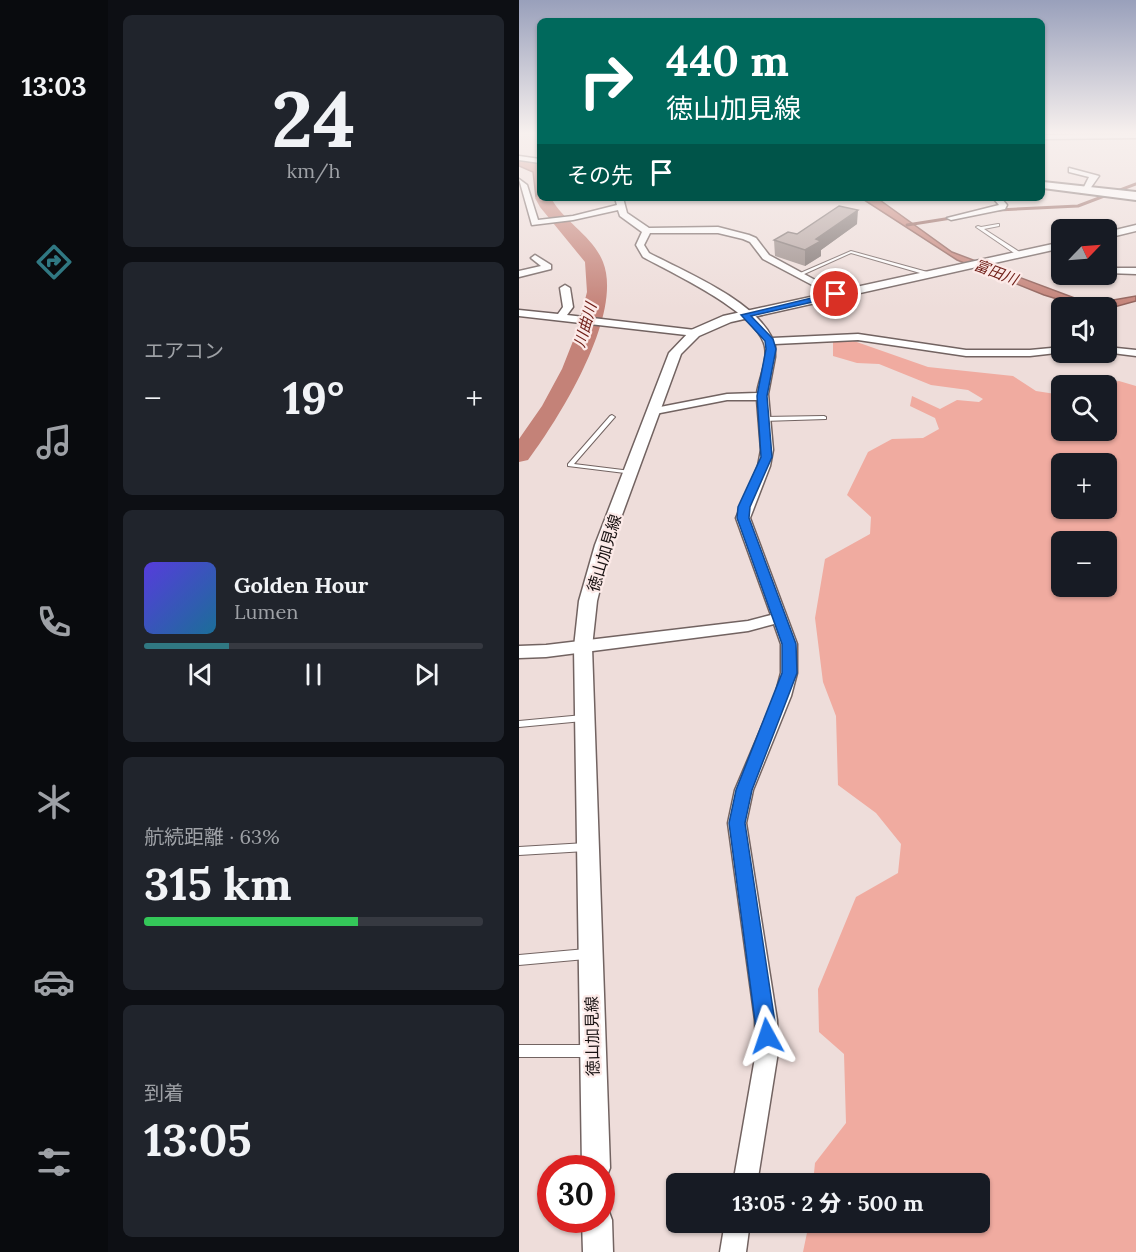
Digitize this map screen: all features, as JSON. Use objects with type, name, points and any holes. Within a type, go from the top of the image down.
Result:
[{"type":"main road","points":[[1100,192],[1136,196]]},
{"type":"street","points":[[525,192],[535,223],[573,218],[620,202],[628,219],[647,231],[717,230],[747,237],[753,240],[766,257],[836,294]]},
{"type":"street","points":[[951,218],[1002,207],[1000,201]]},
{"type":"street","points":[[1117,233],[1136,228]]},
{"type":"street","points":[[647,231],[640,245],[646,255],[721,295],[745,315],[769,341],[771,349],[762,396],[767,457],[744,507],[743,518],[789,644],[789,673],[744,790],[737,823],[767,1031],[767,1052],[747,1173]]},
{"type":"street","name":"徳山加見線","points":[[596,1155],[583,647],[588,602],[603,545],[675,353],[695,333],[727,319],[1051,247]]},
{"type":"street","points":[[519,274],[548,267],[535,258]]},
{"type":"street","points":[[1117,272],[1136,271]]},
{"type":"street","points":[[519,324],[558,317],[568,307],[565,288]]},
{"type":"street","points":[[519,313],[695,333]]},
{"type":"street","points":[[769,341],[858,338],[966,353],[1051,351]]},
{"type":"street","points":[[1117,351],[1136,353]]},
{"type":"street","points":[[655,411],[727,397],[762,396]]},
{"type":"street","points":[[519,652],[583,647],[748,626],[779,618]]},
{"type":"street","points":[[597,1233],[598,1252]]},
{"type":"street","points":[[733,1252],[736,1233]]},
{"type":"lane","points":[[998,225],[980,227],[1019,254]]},
{"type":"lane","points":[[799,274],[851,252],[924,270],[929,274]]},
{"type":"lane","points":[[612,417],[570,465],[631,473]]},
{"type":"lane","points":[[763,419],[824,418]]},
{"type":"lane","points":[[519,724],[586,718]]},
{"type":"lane","points":[[519,851],[588,847]]},
{"type":"lane","points":[[519,960],[591,954]]},
{"type":"lane","points":[[519,1051],[592,1051]]},
{"type":"shaded area","points":[[851,340],[928,367],[1013,376],[1036,391],[1051,393],[1051,441],[1117,441],[1117,381],[1136,386],[1136,1252],[803,1252],[807,1233],[990,1233],[990,1173],[814,1173],[815,1163],[846,1123],[844,1054],[819,1032],[818,989],[856,897],[898,873],[901,844],[876,813],[838,785],[836,716],[823,682],[815,618],[825,559],[870,534],[871,517],[847,495],[868,452],[892,439],[923,438],[939,429],[935,418],[910,406],[912,396],[940,409],[957,400],[979,402],[983,399],[968,390],[931,385],[879,364],[857,363],[833,356],[833,341]]},
{"type":"water","points":[[539,201],[550,201],[562,217],[553,218]]},
{"type":"water","name":"富田川","points":[[866,201],[881,201],[952,252],[1072,297],[1044,295],[957,260]]},
{"type":"water","points":[[1136,296],[1136,301],[1117,306],[1117,299]]},
{"type":"building","points":[[839,206],[858,210],[816,239],[821,241],[805,250],[774,240],[788,232],[797,234]]},
{"type":"waterway","points":[[998,210],[1078,206],[1114,192]]},
{"type":"waterway","name":"川曲川","points":[[519,455],[545,421],[565,385],[587,331],[597,292],[597,276],[589,253],[554,215],[545,201]]},
{"type":"waterway","points":[[907,225],[983,213]]},
{"type":"route","points":[[767,1036],[737,823],[744,790],[783,696],[789,673],[789,644],[750,545],[743,518],[744,507],[767,457],[762,396],[771,349],[763,332],[745,315],[836,294]]}]
